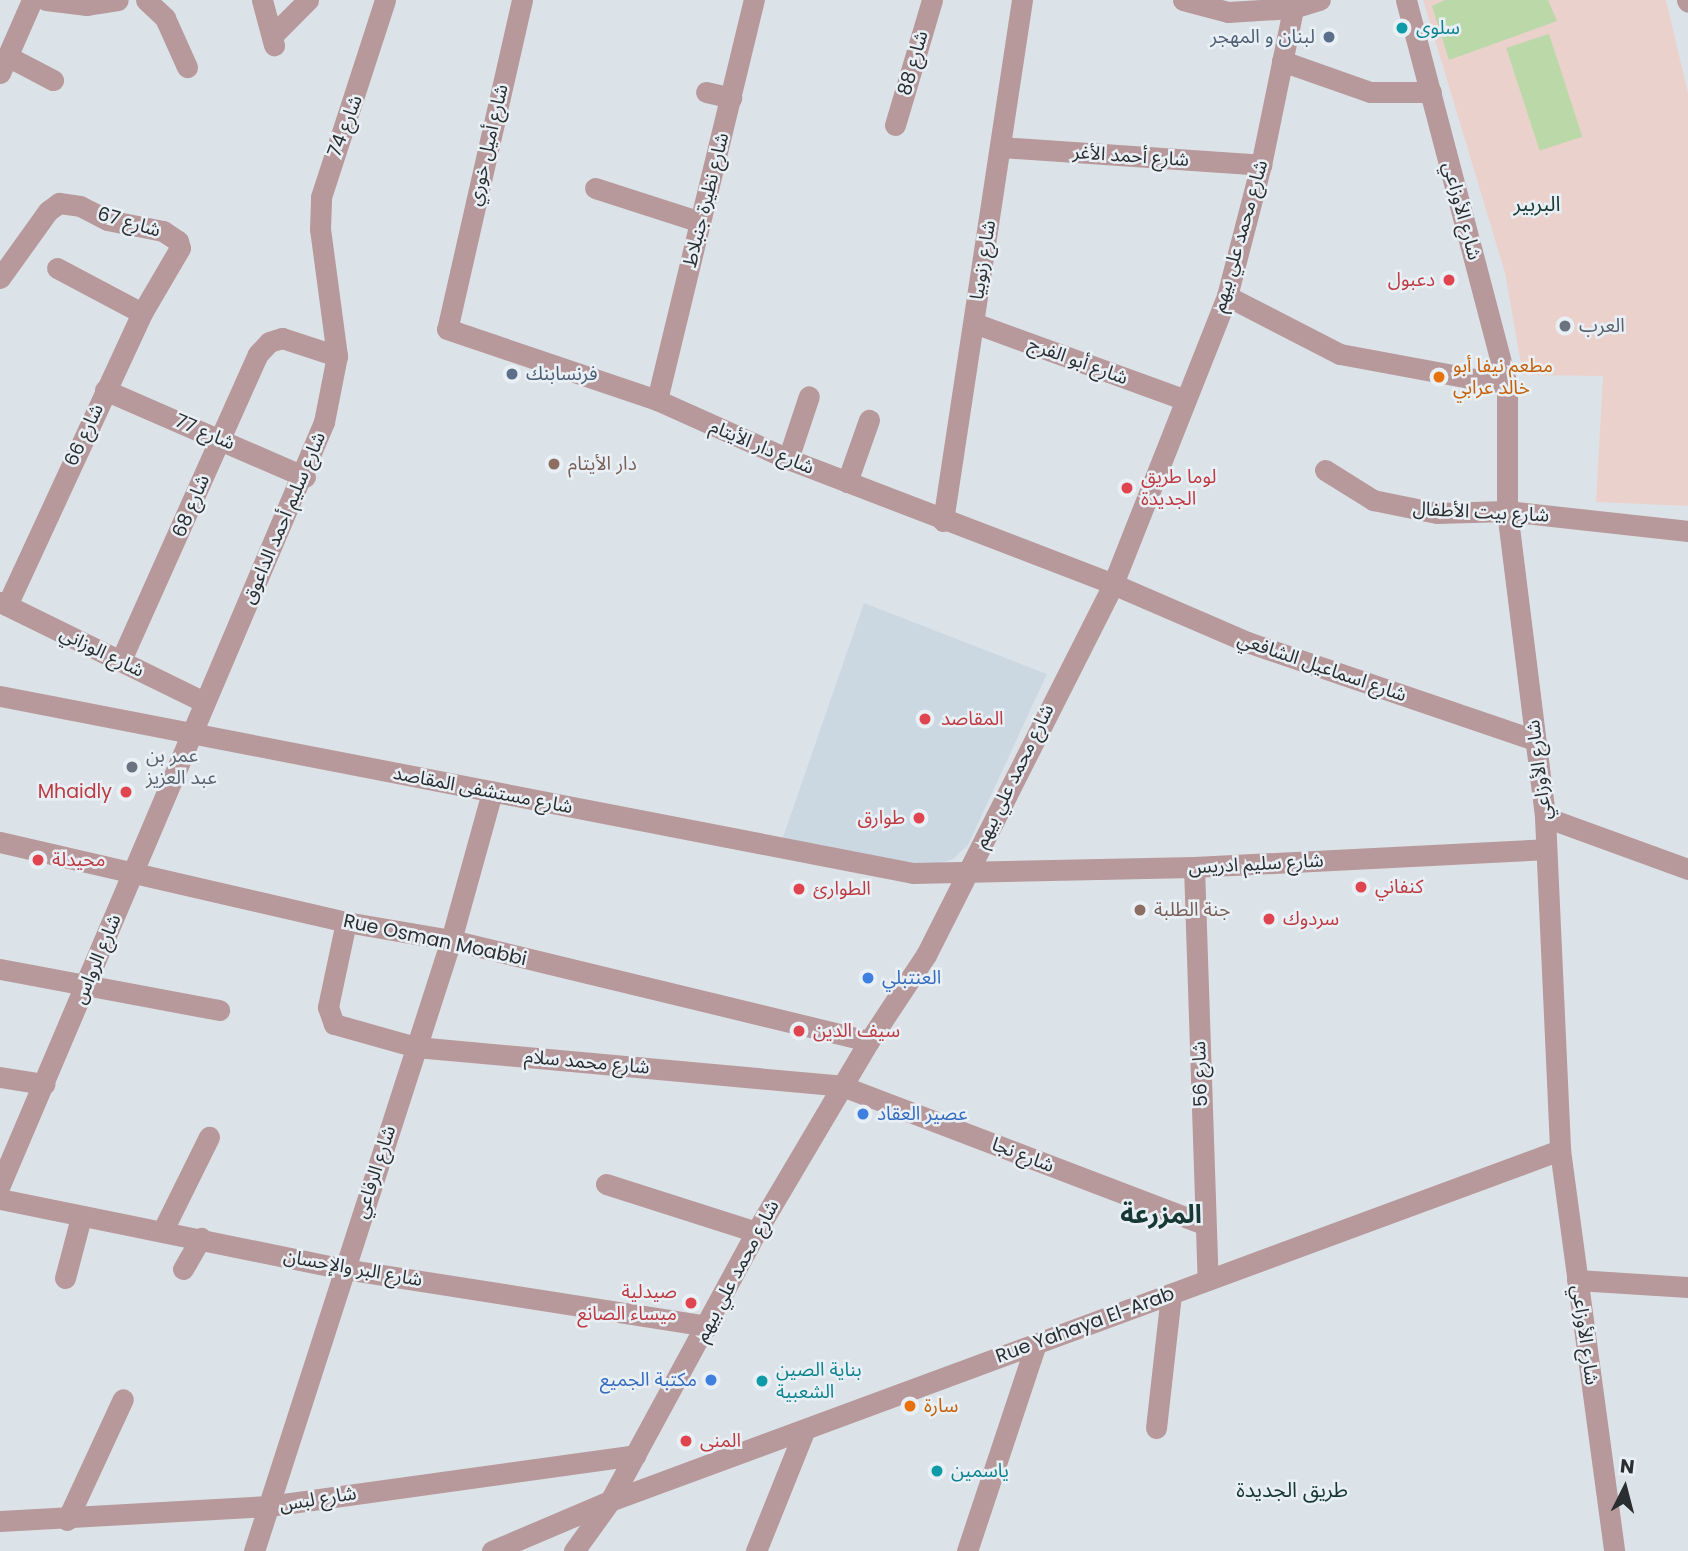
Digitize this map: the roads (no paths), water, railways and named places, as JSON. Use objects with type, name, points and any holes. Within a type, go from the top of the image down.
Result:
[{"type":"street","points":[[32,0],[4,64],[53,80]]},
{"type":"street","points":[[46,0],[87,5],[118,0]]},
{"type":"street","points":[[146,0],[165,18],[187,67]]},
{"type":"street","points":[[262,0],[273,42],[308,0]]},
{"type":"street","name":"شارع 74","points":[[322,254],[325,177],[370,56],[385,0]]},
{"type":"street","name":"شارع أميل خوري","points":[[454,290],[523,0]]},
{"type":"street","name":"شارع نظيرة جنبلاط","points":[[657,400],[754,0]]},
{"type":"street","name":"شارع 88","points":[[895,125],[932,0]]},
{"type":"street","name":"شارع زنوبيا","points":[[943,521],[1022,0]]},
{"type":"street","points":[[1183,0],[1228,12],[1265,5],[1320,0]]},
{"type":"street","name":"شارع الأوزاعي","points":[[1406,0],[1507,385],[1507,510],[1545,817],[1560,1150],[1614,1551]]},
{"type":"street","name":"شارع محمد علي بيهم","points":[[574,1551],[610,1501],[709,1325],[756,1232],[842,1086],[926,955],[1113,584],[1183,399],[1227,296],[1261,165],[1294,4]]},
{"type":"street","points":[[1282,61],[1370,92],[1431,92]]},
{"type":"street","points":[[706,92],[731,98]]},
{"type":"street","name":"شارع أحمد الأغر","points":[[1000,147],[1261,165]]},
{"type":"street","points":[[595,188],[700,222]]},
{"type":"street","name":"شارع 67","points":[[0,278],[48,211],[70,202],[107,220],[172,235],[180,248],[170,270]]},
{"type":"street","name":"شارع سليم أحمد الداعوق","points":[[190,731],[305,477],[331,399],[337,356],[322,254]]},
{"type":"street","points":[[57,268],[142,313]]},
{"type":"street","name":"شارع 66","points":[[3,604],[142,313],[170,270]]},
{"type":"street","name":"شارع دار الأيتام","points":[[454,290],[446,325],[452,332],[657,400],[789,459],[943,521],[1113,584]]},
{"type":"street","points":[[1227,296],[1340,354],[1507,385]]},
{"type":"street","name":"شارع أبو الفرج","points":[[974,323],[1183,399]]},
{"type":"street","name":"شارع 68","points":[[121,660],[258,354],[269,342],[282,338],[337,356]]},
{"type":"street","name":"شارع 77","points":[[105,390],[305,477]]},
{"type":"street","points":[[789,459],[809,396]]},
{"type":"street","points":[[847,482],[869,420]]},
{"type":"street","name":"شارع بيت الأطفال","points":[[1325,470],[1373,500],[1437,513],[1507,510],[1688,531]]},
{"type":"street","name":"شارع اسماعيل الشافعي","points":[[1113,584],[1247,642],[1535,740]]},
{"type":"street","name":"شارع الوزاني","points":[[3,604],[204,702]]},
{"type":"street","name":"شارع مستشفى المقاصد","points":[[0,696],[913,873],[966,873]]},
{"type":"street","name":"شارع الرواس","points":[[0,1185],[190,731]]},
{"type":"street","name":"شارع الرفاعي","points":[[254,1551],[452,940],[492,792]]},
{"type":"street","points":[[1545,817],[1688,869]]},
{"type":"street","name":"Rue Osman Moabbi","points":[[0,842],[346,922],[452,940],[869,1041]]},
{"type":"street","name":"شارع سليم ادريس","points":[[966,873],[1194,867],[1546,849]]},
{"type":"street","name":"شارع 56","points":[[1194,867],[1204,1224],[1208,1280]]},
{"type":"street","name":"شارع محمد سلام","points":[[346,922],[328,1007],[334,1024],[416,1047],[842,1086]]},
{"type":"street","points":[[0,969],[219,1010]]},
{"type":"street","points":[[0,1077],[44,1084]]},
{"type":"street","name":"شارع نجا","points":[[842,1086],[1204,1224]]},
{"type":"street","points":[[163,1230],[209,1137]]},
{"type":"street","name":"Rue Yahaya El-Arab","points":[[492,1551],[610,1501],[1560,1150]]},
{"type":"street","points":[[615,1193],[756,1232]]},
{"type":"street","name":"شارع البر والإحسان","points":[[0,1199],[81,1217],[163,1230],[344,1269],[709,1325]]},
{"type":"street","points":[[65,1278],[81,1217]]},
{"type":"street","points":[[183,1269],[201,1238]]},
{"type":"street","points":[[1577,1280],[1688,1287]]},
{"type":"street","points":[[1156,1428],[1171,1294]]},
{"type":"street","points":[[967,1551],[1036,1343]]},
{"type":"street","points":[[67,1520],[123,1399]]},
{"type":"street","points":[[756,1551],[804,1429]]},
{"type":"street","name":"شارع لبس","points":[[0,1521],[67,1520],[269,1506],[635,1455]]},
{"type":"place","name":"سلوى","points":[[1402,28]]},
{"type":"place","name":"لبنان و المهجر","points":[[1329,37]]},
{"type":"place","name":"دعبول","points":[[1449,280]]},
{"type":"place","name":"العرب","points":[[1565,326]]},
{"type":"place","name":"فرنسابنك","points":[[512,374]]},
{"type":"place","name":"مطعم نيفا أبو خالد عرابي","points":[[1439,377]]},
{"type":"place","name":"دار الأيتام","points":[[554,464]]},
{"type":"place","name":"لوما طريق الجديدة","points":[[1127,488]]},
{"type":"place","name":"المقاصد","points":[[925,719]]},
{"type":"place","name":"عمر بن عبد العزيز","points":[[132,767]]},
{"type":"place","name":"Mhaidly","points":[[126,792]]},
{"type":"place","name":"طوارق","points":[[919,818]]},
{"type":"place","name":"محيدلة","points":[[38,860]]},
{"type":"place","name":"كنفاني","points":[[1361,887]]},
{"type":"place","name":"الطوارئ","points":[[799,889]]},
{"type":"place","name":"جنة الطلبة","points":[[1140,910]]},
{"type":"place","name":"سردوك","points":[[1269,919]]},
{"type":"place","name":"العنتبلي","points":[[868,978]]},
{"type":"place","name":"سيف الدين","points":[[799,1031]]},
{"type":"place","name":"عصير العقاد","points":[[863,1114]]},
{"type":"place","name":"صيدلية ميساء الصانع","points":[[691,1303]]},
{"type":"place","name":"مكتبة الجميع","points":[[711,1380]]},
{"type":"place","name":"بناية الصين الشعبية","points":[[762,1381]]},
{"type":"place","name":"سارة","points":[[910,1406]]},
{"type":"place","name":"المنى","points":[[686,1441]]},
{"type":"place","name":"ياسمين","points":[[937,1471]]},
{"type":"district","name":"البربير","points":[[1537,204]]},
{"type":"district","name":"المزرعة","points":[[1161,1215]]},
{"type":"district","name":"طريق الجديدة","points":[[1292,1490]]}]
